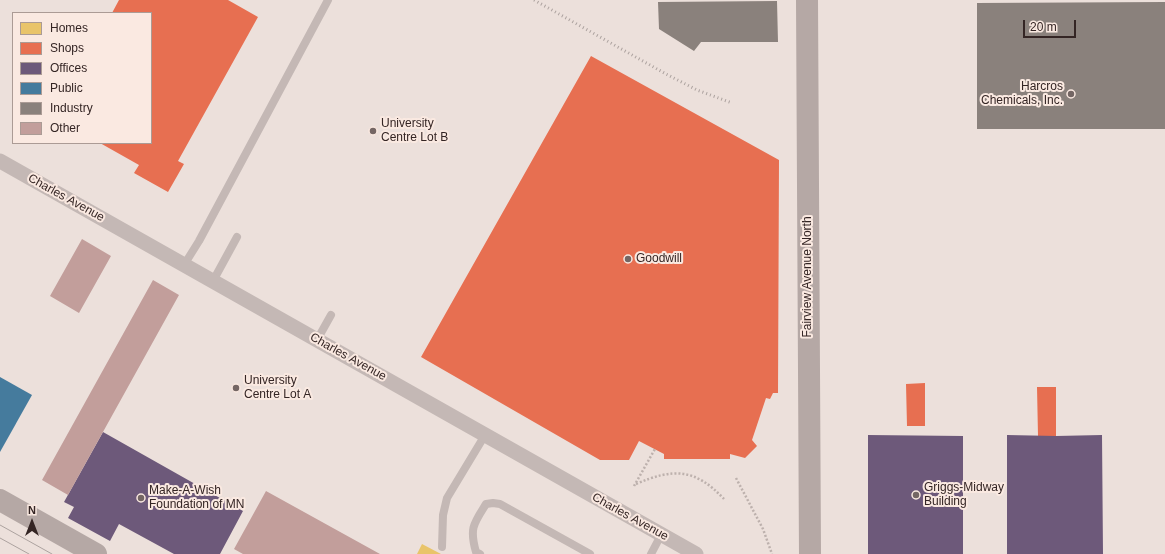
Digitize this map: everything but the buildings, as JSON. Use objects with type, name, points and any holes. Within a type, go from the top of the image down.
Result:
[{"type":"street","name":"Fairview Avenue North","points":[[807,0],[810,554]]},
{"type":"street","name":"Charles Avenue","points":[[0,161],[696,554]]},
{"type":"street","points":[[0,500],[96,554]]},
{"type":"lane","points":[[184,265],[199,241],[328,0]]},
{"type":"lane","points":[[213,281],[237,237]]},
{"type":"lane","points":[[317,340],[332,315]]},
{"type":"lane","points":[[442,547],[443,515],[447,498],[485,435]]},
{"type":"lane","points":[[480,554],[476,552],[472,539],[474,524],[486,504],[493,503],[500,504],[590,554]]},
{"type":"lane","points":[[651,554],[661,535]]},
{"type":"path","points":[[655,449],[635,485],[650,478],[664,474],[686,474],[708,485],[724,499]]},
{"type":"path","points":[[736,478],[763,529],[772,554]]},
{"type":"tram line","points":[[0,525],[52,554]]},
{"type":"tram line","points":[[0,538],[29,554]]},
{"type":"railway","points":[[534,0],[666,74],[697,90],[732,103]]},
{"type":"place","name":"Harcros Chemicals, Inc.","points":[[1071,94]]},
{"type":"place","name":"University Centre Lot B","points":[[373,131]]},
{"type":"place","name":"Goodwill","points":[[628,259]]},
{"type":"place","name":"University Centre Lot A","points":[[236,388]]},
{"type":"place","name":"Griggs-Midway Building","points":[[916,495]]},
{"type":"place","name":"Make-A-Wish Foundation of MN","points":[[141,498]]}]
